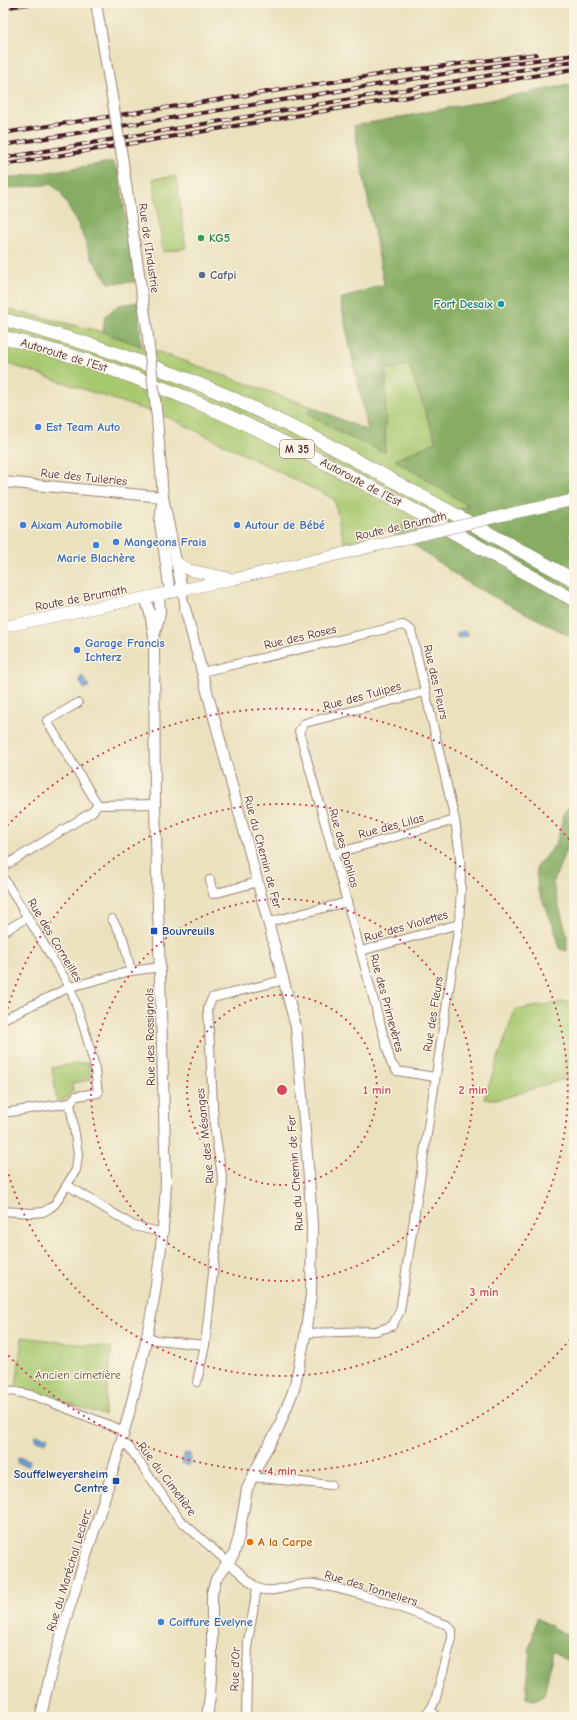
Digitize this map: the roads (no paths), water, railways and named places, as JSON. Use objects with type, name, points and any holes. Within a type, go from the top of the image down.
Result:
[{"type":"highway","name":"Autoroute de l’Est","points":[[3,319],[95,346],[179,376],[230,397],[320,441],[574,580]]},
{"type":"highway","name":"Autoroute de l’Est","points":[[3,337],[96,364],[175,393],[288,444],[348,474],[574,600]]},
{"type":"main road","name":"Route de Brumath","points":[[3,627],[234,579],[574,500]]},
{"type":"main road","name":"Route de Brumath","points":[[176,562],[189,570],[234,579]]},
{"type":"street","name":"Rue de l'Industrie","points":[[96,3],[122,156],[147,329],[157,418],[163,498],[182,590]]},
{"type":"street","name":"Rue des Tuileries","points":[[3,482],[163,498]]},
{"type":"street","name":"Rue de l'Industrie","points":[[163,498],[160,512],[160,522],[164,594]]},
{"type":"street","name":"Rue du Chemin de Fer","points":[[182,590],[185,608],[269,922],[298,1039],[312,1225],[312,1280],[306,1333],[299,1370],[290,1399],[278,1429],[252,1477],[247,1490],[239,1536],[234,1554],[216,1579],[212,1593],[212,1657],[210,1696],[207,1717]]},
{"type":"street","name":"Rue des Rossignols","points":[[154,637],[164,594]]},
{"type":"street","name":"Rue des Rossignols","points":[[124,1431],[147,1339],[164,1233],[166,1181],[161,967],[155,804],[154,637],[150,613],[145,598]]},
{"type":"street","name":"Rue des Roses","points":[[202,672],[403,625]]},
{"type":"street","name":"Rue des Fleurs","points":[[306,1333],[376,1331],[392,1326],[400,1311],[459,924],[461,888],[460,856],[455,820],[411,630],[403,625]]},
{"type":"street","name":"Rue des Tulipes","points":[[304,724],[425,692]]},
{"type":"street","points":[[78,703],[47,721],[98,805]]},
{"type":"street","name":"Rue des Dahlias","points":[[269,922],[347,902],[299,731],[304,724]]},
{"type":"street","points":[[3,867],[92,812],[98,805],[155,804]]},
{"type":"street","name":"Rue des Lilas","points":[[333,854],[455,820]]},
{"type":"street","name":"Rue des Corneilles","points":[[3,877],[70,987],[84,1028],[94,1063],[98,1093],[76,1096],[70,1103]]},
{"type":"street","points":[[210,880],[213,894],[258,882]]},
{"type":"street","name":"Rue des Primevères","points":[[347,902],[391,1063],[397,1071],[435,1077]]},
{"type":"street","points":[[3,932],[28,917]]},
{"type":"street","points":[[112,919],[123,938],[131,972]]},
{"type":"street","name":"Rue des Violettes","points":[[361,951],[459,924]]},
{"type":"street","points":[[3,1018],[70,987],[131,972],[161,967]]},
{"type":"street","name":"Rue des Mésanges","points":[[197,1382],[204,1345],[224,1183],[214,1124],[208,1008],[212,998],[284,980]]},
{"type":"street","points":[[3,1113],[70,1103],[78,1154],[76,1170],[55,1204],[43,1212],[32,1213],[3,1211]]},
{"type":"street","points":[[67,1185],[134,1226],[164,1233]]},
{"type":"street","points":[[147,1339],[204,1345]]},
{"type":"street","points":[[3,1388],[35,1396],[124,1431]]},
{"type":"street","name":"Rue du Maréchal Leclerc","points":[[41,1717],[50,1672],[124,1431]]},
{"type":"street","name":"Rue du Cimetière","points":[[121,1441],[129,1447],[179,1519],[228,1563]]},
{"type":"street","points":[[252,1477],[331,1485]]},
{"type":"street","points":[[228,1563],[257,1588]]},
{"type":"street","name":"Rue des Tonneliers","points":[[257,1588],[270,1591],[289,1586],[312,1584],[338,1589],[447,1624],[452,1630],[452,1638],[435,1701],[430,1710]]},
{"type":"street","name":"Rue d'Or","points":[[246,1717],[248,1642],[257,1588]]},
{"type":"street","points":[[423,1717],[430,1710],[438,1717]]},
{"type":"water","points":[[465,631],[468,633],[468,636],[457,638],[457,633]]},
{"type":"water","points":[[82,676],[89,686],[84,689],[79,680]]},
{"type":"water","points":[[36,1435],[48,1437],[46,1443],[35,1440]]},
{"type":"water","points":[[185,1453],[191,1454],[189,1466],[182,1463]]},
{"type":"water","points":[[18,1457],[30,1460],[29,1466],[17,1463]]},
{"type":"railway","points":[[3,8],[35,3]]},
{"type":"railway","points":[[3,133],[390,73],[536,54]]},
{"type":"railway","points":[[3,145],[506,64],[574,55]]},
{"type":"railway","points":[[3,158],[574,61]]},
{"type":"railway","points":[[3,165],[574,69]]},
{"type":"place","name":"KG5","points":[[201,238]]},
{"type":"place","name":"Cafpi","points":[[202,275]]},
{"type":"place","name":"Fort Desaix","points":[[501,304]]},
{"type":"place","name":"Est Team Auto","points":[[38,427]]},
{"type":"place","name":"Aixam Automobile","points":[[23,525]]},
{"type":"place","name":"Autour de Bébé","points":[[237,525]]},
{"type":"place","name":"Mangeons Frais","points":[[116,542]]},
{"type":"place","name":"Marie Blachère","points":[[96,545]]},
{"type":"place","name":"Garage Francis Ichterz","points":[[77,650]]},
{"type":"place","name":"Bouvreuils","points":[[154,931]]},
{"type":"place","name":"Souffelweyersheim Centre","points":[[116,1481]]},
{"type":"place","name":"A la Carpe","points":[[250,1542]]},
{"type":"place","name":"Coiffure Evelyne","points":[[161,1622]]},
{"type":"park label","name":"Ancien cimetière","points":[[78,1375]]}]
